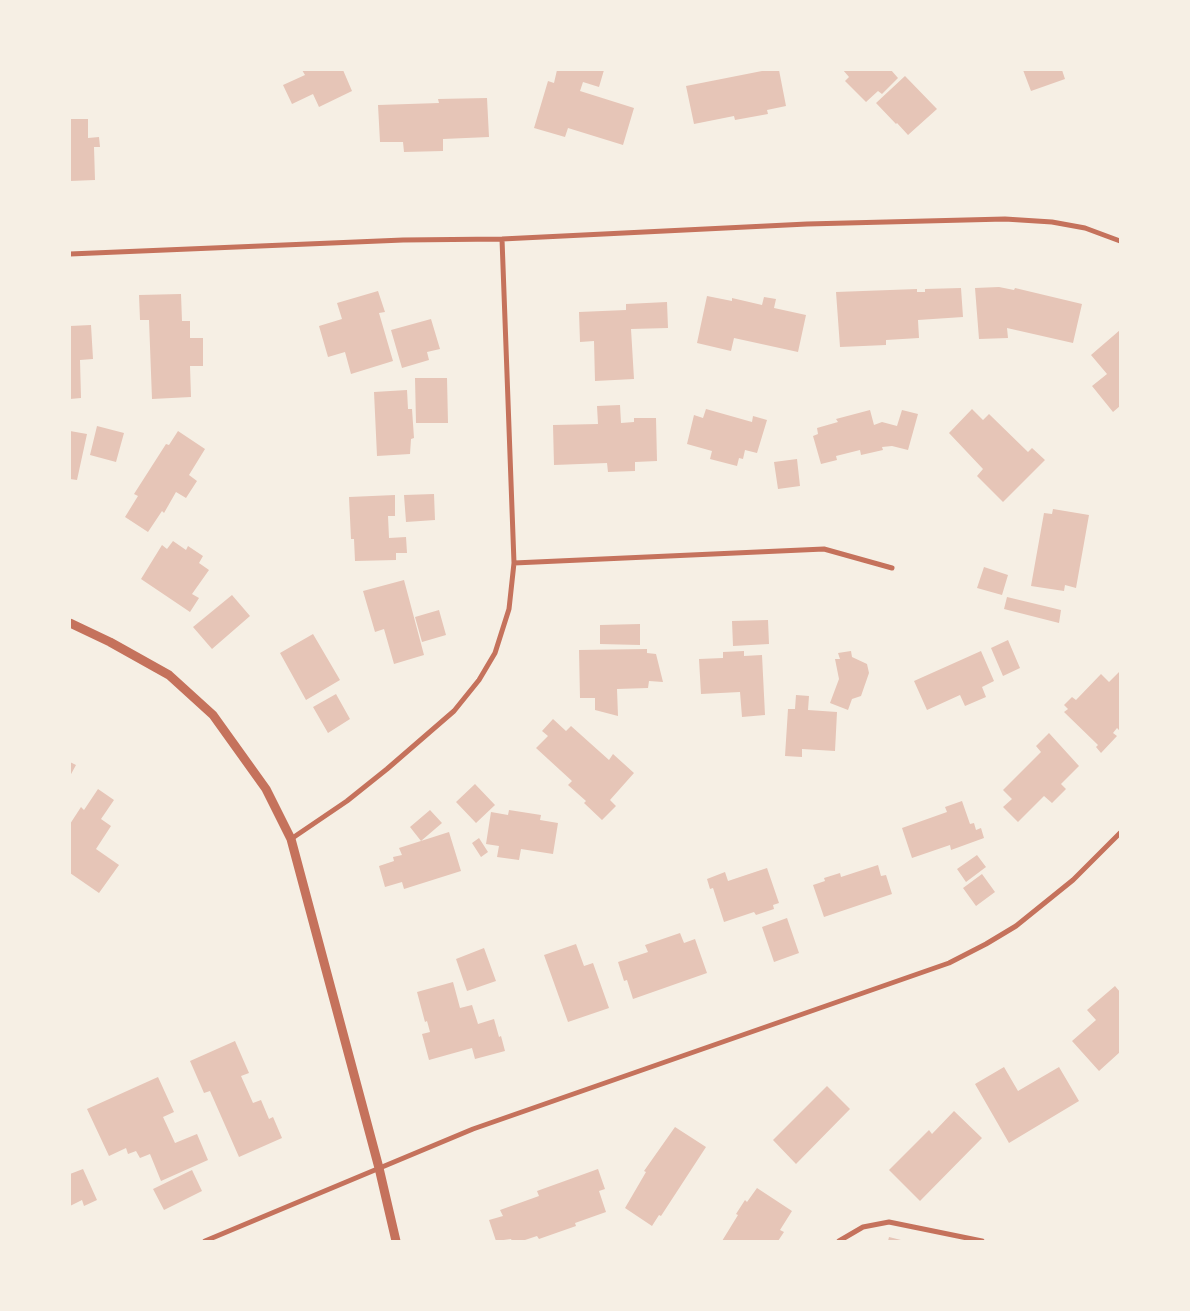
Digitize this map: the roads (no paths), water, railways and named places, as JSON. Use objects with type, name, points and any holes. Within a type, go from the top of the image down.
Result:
[{"type":"street","points":[[70,254],[404,240],[502,239],[806,224],[1005,219],[1052,222],[1085,228],[1120,241]]},
{"type":"street","points":[[291,839],[347,801],[454,711],[479,680],[495,653],[509,610],[514,563],[502,239]]},
{"type":"street","points":[[514,563],[824,548],[892,568]]},
{"type":"street","points":[[70,623],[110,642],[170,676],[214,715],[266,790],[291,839],[379,1168],[396,1241]]},
{"type":"street","points":[[205,1241],[473,1129],[950,963],[1016,926],[1073,880],[1120,833]]},
{"type":"street","points":[[839,1241],[863,1227],[889,1222],[982,1241]]}]
